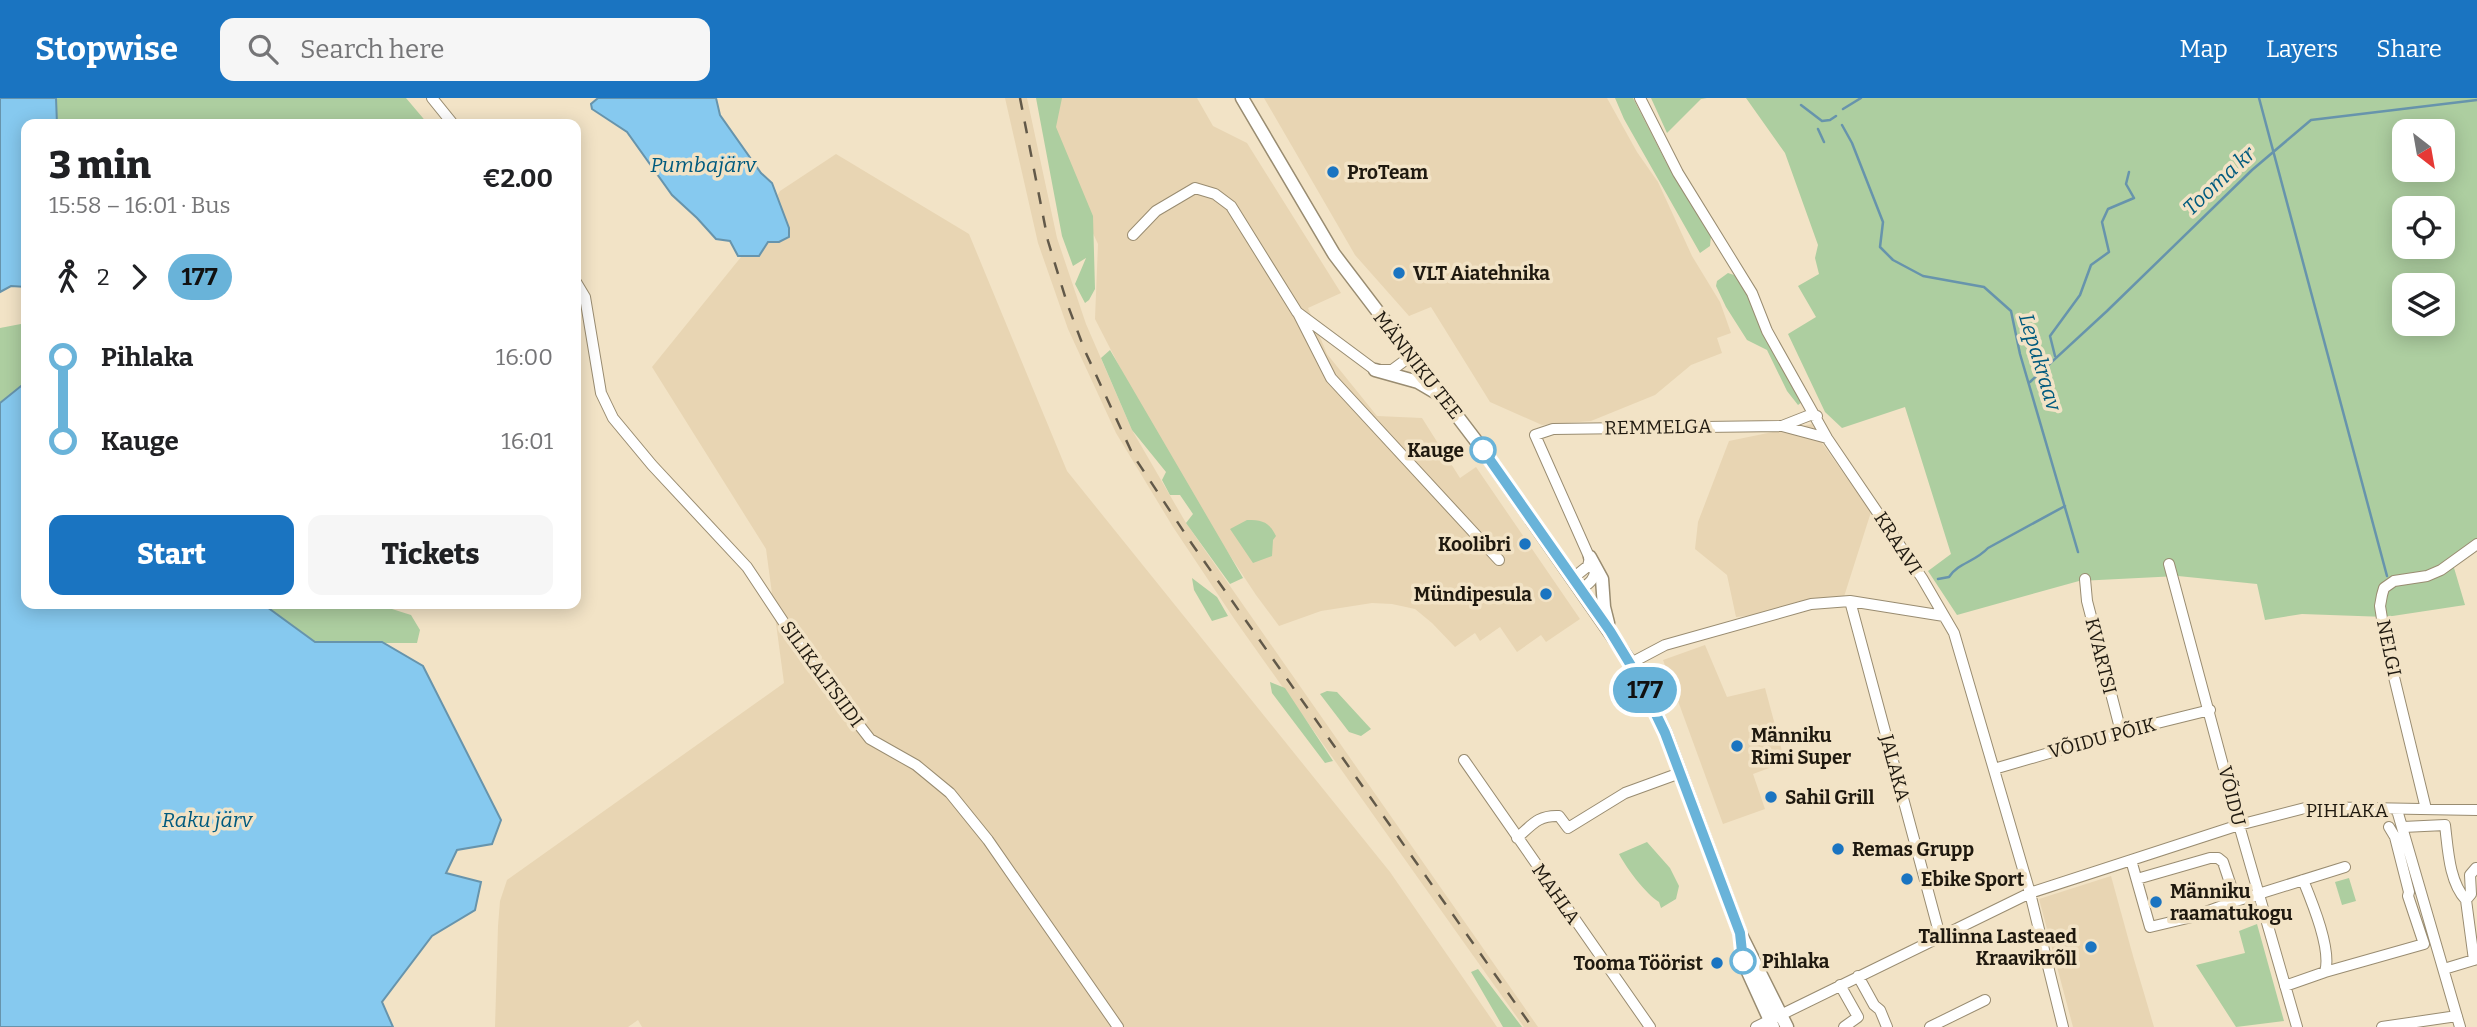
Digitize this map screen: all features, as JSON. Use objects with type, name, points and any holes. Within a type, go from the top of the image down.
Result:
[{"type":"street","points":[[432,98],[449,119]]},
{"type":"street","name":"MÄNNIKU TEE","points":[[1242,98],[1329,246],[1483,450],[1631,663],[1656,712],[1680,773],[1740,933],[1743,961],[1774,1021],[1787,1027]]},
{"type":"street","name":"KRAAVI","points":[[1640,98],[1678,173],[1752,293],[1767,331],[1827,438],[1922,578],[1954,633],[2030,892],[2063,1027]]},
{"type":"street","points":[[1133,235],[1156,211],[1195,188],[1215,194],[1231,206],[1297,312],[1332,378],[1499,560]]},
{"type":"street","name":"SILIKALTSIIDI","points":[[581,290],[585,297],[594,343],[601,393],[613,418],[652,465],[747,567],[808,659],[870,739],[916,765],[950,793],[988,840],[1118,1027]]},
{"type":"street","points":[[1297,312],[1375,370],[1418,382],[1441,396]]},
{"type":"street","points":[[1375,370],[1392,370],[1411,356]]},
{"type":"street","name":"REMMELGA","points":[[1782,426],[1810,415],[1817,416]]},
{"type":"street","name":"REMMELGA","points":[[1590,557],[1535,435],[1553,429],[1782,426],[1827,438]]},
{"type":"street","name":"NELGI","points":[[2426,809],[2386,644],[2380,606],[2382,595],[2384,588],[2394,581],[2427,576],[2441,570],[2477,544]]},
{"type":"street","points":[[1577,584],[1595,576],[1590,557]]},
{"type":"street","points":[[1590,557],[1602,579],[1604,607],[1610,631]]},
{"type":"street","name":"VÕIDU","points":[[2169,564],[2297,1027]]},
{"type":"street","name":"KVARTSI","points":[[2085,579],[2087,601],[2120,732]]},
{"type":"street","points":[[1631,663],[1665,645],[1811,604],[1850,600],[1944,616]]},
{"type":"street","name":"JALAKA","points":[[1850,600],[1940,936]]},
{"type":"street","name":"VÕIDU PÕIK","points":[[1994,769],[2210,709]]},
{"type":"street","name":"MAHLA","points":[[1464,760],[1650,1027]]},
{"type":"street","points":[[1517,838],[1547,815],[1559,816],[1569,828],[1625,793],[1680,773]]},
{"type":"street","name":"PIHLAKA","points":[[1756,1027],[1774,1021],[1840,985],[2030,892],[2239,825],[2309,807],[2477,810]]},
{"type":"street","points":[[2382,1027],[2459,1022],[2398,810]]},
{"type":"street","points":[[2403,827],[2445,825],[2452,867],[2461,894],[2466,900],[2476,960],[2444,969]]},
{"type":"street","points":[[2285,986],[2424,944],[2408,896],[2395,837],[2389,827]]},
{"type":"street","points":[[2137,879],[2218,858],[2223,862],[2236,901]]},
{"type":"street","points":[[2131,860],[2150,927],[2345,867]]},
{"type":"street","points":[[2466,900],[2471,894],[2470,875],[2476,868]]},
{"type":"street","points":[[2303,880],[2314,906],[2328,963],[2325,972]]},
{"type":"street","points":[[1858,976],[1888,1027]]},
{"type":"street","points":[[1840,985],[1858,1017],[1844,1027]]},
{"type":"street","points":[[1930,1027],[1985,1000]]},
{"type":"shaded area","points":[[1005,98],[1027,98],[1057,238],[1086,324],[1132,430],[1186,523],[1538,1027],[1524,1027],[1467,947],[1235,620],[1173,527],[1116,433],[1068,329],[1038,243]]},
{"type":"shaded area","points":[[1039,98],[1197,98],[1213,126],[1247,143],[1341,293],[1308,308],[1327,354],[1377,416],[1422,418],[1460,478],[1476,467],[1580,619],[1546,642],[1541,635],[1517,652],[1500,627],[1480,641],[1475,633],[1455,647],[1415,609],[1392,604],[1372,603],[1321,611],[1279,626],[1170,465],[1095,319],[1098,244],[1044,129]]},
{"type":"shaded area","points":[[1264,98],[1607,98],[1637,152],[1658,182],[1692,256],[1720,302],[1731,333],[1717,338],[1722,353],[1691,365],[1655,395],[1591,421],[1542,425],[1490,402],[1431,307],[1409,316],[1355,255]]},
{"type":"shaded area","points":[[836,154],[969,234],[1067,471],[1390,872],[1497,1027],[642,1027],[638,1020],[628,1027],[495,1027],[500,901],[507,880],[784,683],[766,549],[652,367],[741,257],[780,191]]},
{"type":"shaded area","points":[[1812,424],[1822,443],[1871,512],[1841,606],[1736,617],[1727,575],[1695,549],[1698,522],[1729,441]]},
{"type":"shaded area","points":[[1705,645],[1727,697],[1765,688],[1785,762],[1753,774],[1765,809],[1723,824],[1663,660]]},
{"type":"shaded area","name":"Tallinna Lasteaed Kraavikrõll","points":[[2111,876],[2154,1027],[2073,1027],[2039,899]]},
{"type":"green space","points":[[56,98],[406,98],[424,119],[57,119]]},
{"type":"green space","points":[[1036,98],[1062,98],[1056,127],[1093,216],[1095,289],[1085,303],[1075,284],[1086,258],[1073,266],[1062,236]]},
{"type":"green space","points":[[1615,98],[1633,98],[1666,162],[1707,227],[1711,236],[1710,246],[1700,253],[1624,119]]},
{"type":"green space","points":[[1651,98],[1707,98],[1701,99],[1667,133]]},
{"type":"green space","points":[[1746,98],[2477,98],[2477,543],[2452,561],[2465,605],[2386,617],[2302,614],[2265,620],[2257,584],[2178,576],[2079,581],[1957,615],[1928,571],[1951,554],[1905,407],[1842,428],[1825,412],[1788,334],[1816,317],[1798,286],[1819,274],[1815,258],[1818,245],[1785,153]]},
{"type":"green space","points":[[1728,273],[1740,277],[1802,402],[1798,405],[1787,391],[1767,350],[1747,340],[1726,307],[1716,286],[1717,281]]},
{"type":"green space","points":[[21,324],[21,386],[0,403],[0,328]]},
{"type":"green space","points":[[1110,350],[1243,578],[1230,584],[1186,523],[1193,514],[1180,495],[1170,495],[1162,480],[1166,472],[1132,430],[1101,358]]},
{"type":"green space","points":[[1247,520],[1265,523],[1273,531],[1276,536],[1273,540],[1272,556],[1253,563],[1230,529]]},
{"type":"green space","points":[[1192,578],[1217,597],[1228,616],[1212,621],[1194,590]]},
{"type":"green space","points":[[270,609],[392,609],[411,615],[420,630],[417,643],[315,643]]},
{"type":"green space","points":[[1270,682],[1285,688],[1333,761],[1325,763],[1272,693]]},
{"type":"green space","points":[[1327,691],[1337,692],[1371,729],[1361,736],[1349,732],[1320,694]]},
{"type":"green space","points":[[1647,842],[1670,868],[1679,886],[1676,899],[1661,908],[1659,902],[1637,881],[1619,854]]},
{"type":"green space","points":[[2349,878],[2356,901],[2342,905],[2335,882]]},
{"type":"green space","points":[[2257,924],[2284,1021],[2236,1027],[2196,965],[2245,953],[2239,931]]},
{"type":"green space","points":[[1478,969],[1522,1027],[1503,1027],[1471,972]]},
{"type":"water","points":[[0,98],[56,98],[57,119],[21,119],[21,287],[11,286],[0,292]]},
{"type":"water","name":"Pumbajärv","points":[[598,98],[716,98],[720,115],[761,173],[772,183],[789,228],[789,237],[779,242],[768,242],[759,256],[738,256],[730,241],[716,239],[672,195],[627,132],[592,109],[591,104]]},
{"type":"water","name":"Raku järv","points":[[21,386],[21,609],[270,609],[315,642],[382,642],[423,666],[501,820],[492,844],[457,850],[446,873],[481,882],[475,910],[432,936],[382,1002],[393,1027],[0,1027],[0,403]]},
{"type":"waterway","name":"Lepakraav","points":[[1843,109],[1861,98]]},
{"type":"waterway","points":[[2259,98],[2387,576]]},
{"type":"waterway","name":"Tooma kr","points":[[2030,382],[2252,170],[2311,120],[2477,100]]},
{"type":"waterway","points":[[1801,105],[1822,121],[1836,116]]},
{"type":"waterway","name":"Lepakraav","points":[[1842,125],[1852,143],[1883,222],[1880,247],[1893,260],[1923,276],[1984,287],[2011,311],[2020,354],[2078,552]]},
{"type":"waterway","points":[[1818,129],[1824,142]]},
{"type":"waterway","points":[[2055,356],[2050,336],[2080,295],[2091,265],[2109,252],[2102,222],[2108,209],[2134,198],[2126,184],[2129,172]]},
{"type":"waterway","name":"Lepakraav","points":[[1938,579],[1949,577],[1988,548],[2065,506]]},
{"type":"railway","points":[[1020,98],[1048,241],[1067,303],[1085,351],[1133,455],[1192,544],[1532,1027]]},
{"type":"bus line","name":"177","points":[[1483,450],[1610,631],[1645,690],[1665,733],[1740,933],[1743,961]]},
{"type":"place","name":"ProTeam","points":[[1333,172]]},
{"type":"place","name":"VLT Aiatehnika","points":[[1399,273]]},
{"type":"place","name":"Kauge","points":[[1483,450]]},
{"type":"place","name":"Koolibri","points":[[1525,544]]},
{"type":"place","name":"Mündipesula","points":[[1546,594]]},
{"type":"place","name":"Männiku Rimi Super","points":[[1737,746]]},
{"type":"place","name":"Sahil Grill","points":[[1771,797]]},
{"type":"place","name":"Remas Grupp","points":[[1838,849]]},
{"type":"place","name":"Ebike Sport","points":[[1907,879]]},
{"type":"place","name":"Männiku raamatukogu","points":[[2156,902]]},
{"type":"place","name":"Tallinna Lasteaed Kraavikrõll","points":[[2091,947]]},
{"type":"place","name":"Pihlaka","points":[[1743,961]]},
{"type":"place","name":"Tooma Töörist","points":[[1717,963]]}]
